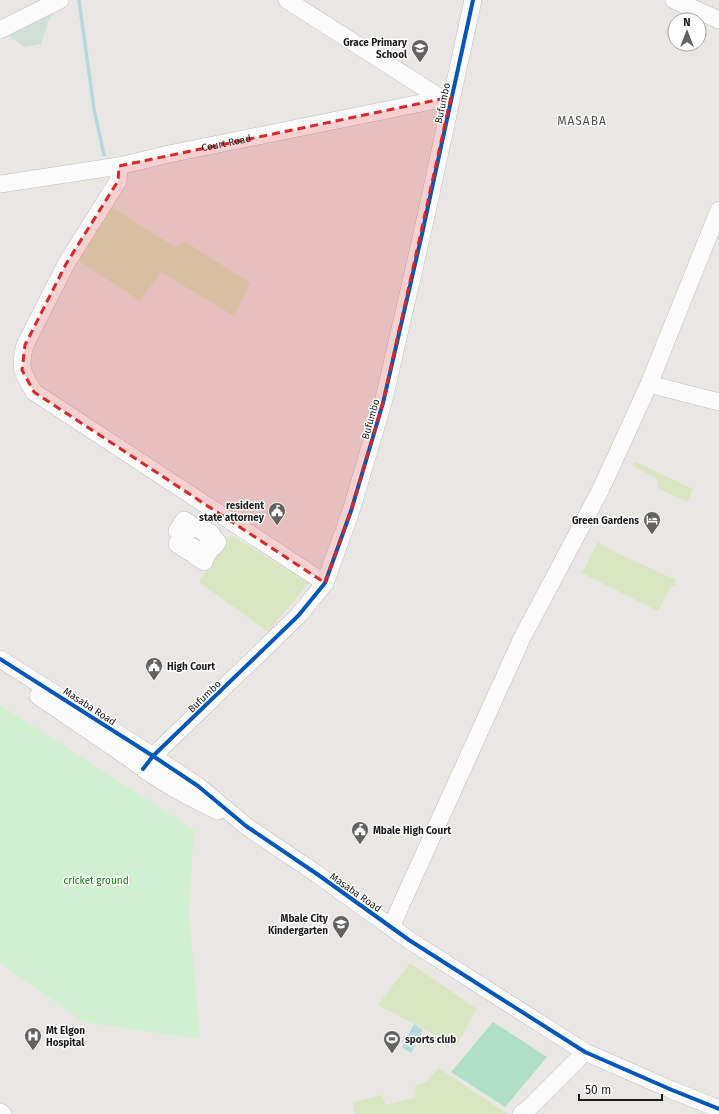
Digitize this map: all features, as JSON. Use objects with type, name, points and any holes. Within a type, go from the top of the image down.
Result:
[{"type":"street","points":[[0,30],[60,0]]},
{"type":"street","points":[[287,0],[447,98]]},
{"type":"street","name":"Bufumbo","points":[[148,763],[298,616],[325,583],[351,511],[383,403],[422,234],[447,98],[473,0]]},
{"type":"street","points":[[674,0],[719,20]]},
{"type":"street","name":"Court Road","points":[[0,184],[119,166],[168,154],[447,98]]},
{"type":"street","points":[[119,166],[118,181],[66,264],[25,345],[22,358],[22,370],[27,382],[34,392],[325,583]]},
{"type":"street","points":[[391,927],[522,638],[601,489],[649,384],[719,210]]},
{"type":"street","points":[[649,384],[719,402]]},
{"type":"street","name":"Masaba Road","points":[[0,659],[148,763],[191,798],[246,826],[409,940],[585,1052],[719,1109]]},
{"type":"street","points":[[0,670],[129,758],[148,763]]},
{"type":"street","points":[[521,1114],[528,1109],[585,1052]]},
{"type":"highlighted area","points":[[451,97],[383,403],[351,511],[325,583],[34,392],[22,370],[25,345],[66,264],[118,181],[119,166]]},
{"type":"green space","points":[[108,205],[175,247],[186,242],[250,283],[234,316],[161,272],[140,301],[73,257]]},
{"type":"green space","points":[[636,462],[693,489],[687,502],[659,489],[657,479],[632,465]]},
{"type":"green space","points":[[231,535],[309,583],[268,632],[199,582]]},
{"type":"green space","points":[[598,542],[617,553],[676,580],[675,586],[671,585],[658,611],[582,573]]},
{"type":"green space","name":"cricket ground","points":[[0,705],[194,830],[189,913],[200,1039],[84,1022],[0,963]]},
{"type":"green space","points":[[410,963],[477,1009],[456,1046],[378,1005]]},
{"type":"green space","points":[[493,1022],[547,1057],[505,1107],[451,1072]]},
{"type":"green space","points":[[439,1068],[507,1114],[355,1114],[353,1102],[381,1095],[386,1105],[416,1097],[415,1086],[426,1082]]},
{"type":"shaded area","points":[[38,0],[62,0],[48,22],[41,44],[25,47],[9,36],[16,12]]},
{"type":"water","points":[[414,1024],[423,1030],[411,1053],[402,1047]]},
{"type":"waterway","points":[[79,0],[94,109],[104,155]]},
{"type":"cycle path","points":[[143,769],[153,756],[298,616],[325,583],[351,511],[383,403],[422,234],[473,0]]},
{"type":"cycle path","points":[[0,659],[198,786],[246,826],[317,874],[409,940],[585,1052],[719,1109]]},
{"type":"place","name":"Grace Primary School","points":[[420,63]]},
{"type":"place","name":"resident state attorney","points":[[277,526]]},
{"type":"place","name":"Green Gardens","points":[[652,535]]},
{"type":"place","name":"High Court","points":[[154,681]]},
{"type":"place","name":"Mbale High Court","points":[[360,845]]},
{"type":"place","name":"Mbale City Kindergarten","points":[[341,939]]},
{"type":"place","name":"Mt Elgon Hospital","points":[[33,1051]]},
{"type":"place","name":"sports club","points":[[392,1054]]},
{"type":"district","name":"MASABA","points":[[582,121]]}]
